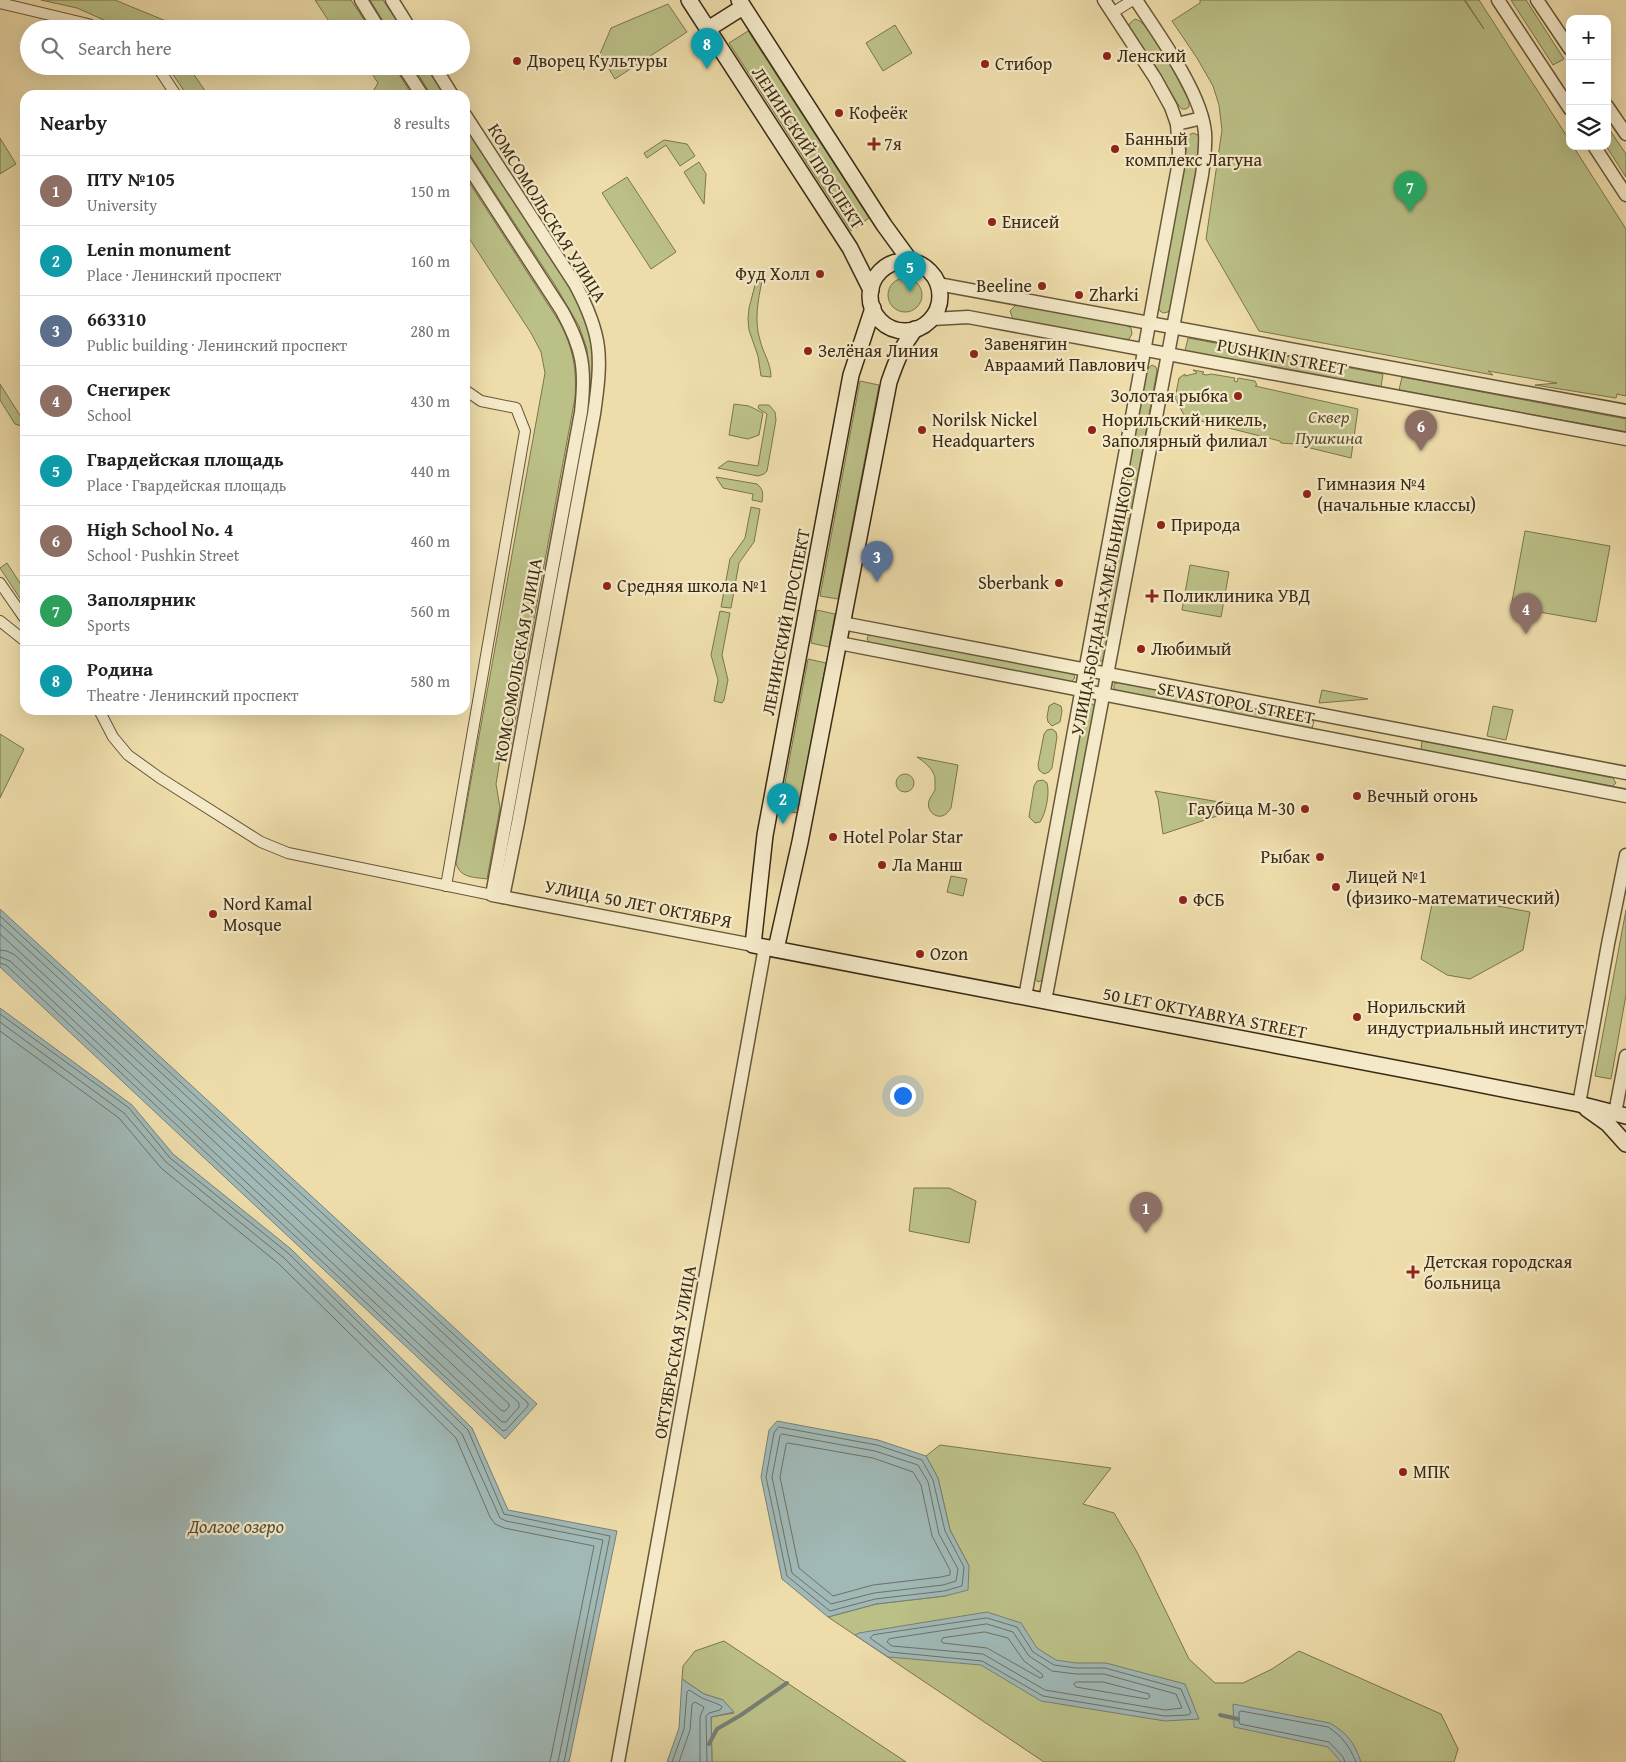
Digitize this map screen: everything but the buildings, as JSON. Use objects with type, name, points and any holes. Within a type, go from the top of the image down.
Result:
[{"type":"main road","name":"ЛЕНИНСКИЙ ПРОСПЕКТ","points":[[689,0],[850,248],[871,290]]},
{"type":"main road","name":"ЛЕНИНСКИЙ ПРОСПЕКТ","points":[[708,29],[741,3],[884,225],[912,262]]},
{"type":"main road","points":[[898,262],[912,262],[927,269],[938,284],[940,302],[932,319],[916,329],[902,331],[890,327],[879,320],[872,308],[870,297],[876,277],[886,267],[898,262]]},
{"type":"main road","name":"ЛЕНИНСКИЙ ПРОСПЕКТ","points":[[765,947],[765,835],[851,375],[872,308]]},
{"type":"main road","points":[[765,947],[800,842],[889,382],[898,355],[916,329]]},
{"type":"main road","name":"50 LET OKTYABRYA STREET","points":[[765,947],[1579,1104],[1621,1114]]},
{"type":"main road","points":[[1579,1104],[1608,1124],[1626,1144]]},
{"type":"street","points":[[360,0],[373,20]]},
{"type":"street","points":[[392,0],[404,20]]},
{"type":"street","name":"УЛИЦА БОГДАНА ХМЕЛЬНИЦКОГО","points":[[1025,997],[1178,167],[1177,124],[1171,107],[1155,78],[1104,0]]},
{"type":"street","points":[[1112,13],[1134,0]]},
{"type":"street","name":"УЛИЦА БОГДАНА ХМЕЛЬНИЦКОГО","points":[[1045,1001],[1202,175],[1205,132],[1194,96],[1175,60],[1134,0]]},
{"type":"street","points":[[1498,0],[1567,105]]},
{"type":"street","points":[[1537,0],[1566,43]]},
{"type":"street","points":[[0,3],[71,20]]},
{"type":"street","points":[[163,75],[173,90]]},
{"type":"street","points":[[409,75],[419,90]]},
{"type":"street","points":[[440,75],[449,90]]},
{"type":"street","points":[[1611,112],[1626,134]]},
{"type":"street","points":[[1177,124],[1202,118]]},
{"type":"street","name":"КОМСОМОЛЬСКАЯ УЛИЦА","points":[[470,122],[575,284],[587,306],[595,327],[600,357],[594,414],[570,507]]},
{"type":"street","points":[[1597,150],[1626,195]]},
{"type":"street","name":"КОМСОМОЛЬСКАЯ УЛИЦА","points":[[470,169],[562,311],[580,350],[582,365],[583,396],[570,507],[497,896]]},
{"type":"street","name":"PUSHKIN STREET","points":[[938,284],[1626,411]]},
{"type":"street","name":"PUSHKIN STREET","points":[[932,319],[968,317],[1626,439]]},
{"type":"street","points":[[446,886],[524,431],[516,408],[481,401],[470,393]]},
{"type":"street","points":[[0,582],[20,612]]},
{"type":"street","points":[[0,621],[20,637]]},
{"type":"street","name":"SEVASTOPOL STREET","points":[[842,623],[1626,773]]},
{"type":"street","name":"SEVASTOPOL STREET","points":[[838,644],[1626,796]]},
{"type":"street","points":[[102,715],[113,738],[128,755],[160,778],[261,842],[288,853],[497,896]]},
{"type":"street","points":[[1319,737],[1323,715]]},
{"type":"street","points":[[1414,755],[1418,733]]},
{"type":"street","points":[[1579,1104],[1626,855]]},
{"type":"street","name":"УЛИЦА 50 ЛЕТ ОКТЯБРЯ","points":[[497,896],[765,947]]},
{"type":"street","name":"ОКТЯБРЬСКАЯ УЛИЦА","points":[[618,1762],[765,947]]},
{"type":"street","points":[[1621,1114],[1626,1056]]},
{"type":"green space","points":[[41,0],[115,0],[164,20],[104,20],[77,8]]},
{"type":"green space","points":[[315,0],[351,0],[364,20],[328,20]]},
{"type":"green space","points":[[370,0],[383,0],[396,20],[382,20]]},
{"type":"green space","points":[[1200,0],[1464,0],[1484,29],[1465,0],[1479,0],[1566,135],[1566,150],[1576,150],[1626,229],[1626,396],[1617,394],[1616,398],[1535,385],[1557,383],[1488,371],[1493,375],[1259,331],[1206,239],[1222,130],[1219,105],[1213,86],[1172,21],[1200,3]]},
{"type":"green space","points":[[1511,0],[1526,0],[1564,59],[1553,65]]},
{"type":"green space","points":[[668,4],[687,32],[615,79],[600,54],[611,28]]},
{"type":"green space","points":[[1135,19],[1141,22],[1149,31],[1165,55],[1189,101],[1189,107],[1186,109],[1182,109],[1179,106],[1156,67],[1130,29],[1129,24]]},
{"type":"green space","points":[[895,25],[912,53],[883,71],[866,43]]},
{"type":"green space","points":[[748,31],[869,218],[851,231],[729,43]]},
{"type":"green space","points":[[173,75],[194,75],[205,90],[184,90]]},
{"type":"green space","points":[[373,75],[400,75],[409,90],[374,90],[378,83]]},
{"type":"green space","points":[[419,75],[432,75],[442,90],[428,90]]},
{"type":"green space","points":[[1611,132],[1626,154],[1626,177],[1609,150],[1611,150]]},
{"type":"green space","points":[[1193,133],[1198,135],[1199,139],[1196,174],[1171,308],[1168,312],[1163,313],[1158,307],[1184,167],[1187,139]]},
{"type":"green space","points":[[470,135],[578,302],[589,332],[592,348],[589,398],[587,349],[579,326],[555,285],[470,155]]},
{"type":"green space","points":[[0,138],[16,164],[0,174]]},
{"type":"green space","points":[[664,140],[687,144],[695,156],[680,166],[666,145],[647,158],[644,153]]},
{"type":"green space","points":[[699,162],[706,174],[704,204],[684,172]]},
{"type":"green space","points":[[627,177],[676,252],[651,269],[602,193]]},
{"type":"green space","points":[[470,184],[560,323],[571,350],[575,378],[575,398],[510,749],[501,753],[496,784],[500,808],[487,879],[464,874],[456,863],[545,373],[541,352],[531,333],[470,240]]},
{"type":"green space","points":[[905,278],[912,279],[917,283],[921,288],[921,302],[917,307],[912,311],[905,312],[898,311],[893,307],[889,302],[888,295],[889,288],[893,283],[898,279]]},
{"type":"green space","points":[[762,281],[757,325],[761,345],[770,367],[771,377],[761,376],[758,356],[749,330],[749,308],[755,285]]},
{"type":"green space","points":[[1016,305],[1126,325],[1131,328],[1132,334],[1129,339],[1123,340],[1013,319],[1010,311]]},
{"type":"green space","points":[[1188,338],[1383,374],[1381,387],[1185,351]]},
{"type":"green space","points":[[1152,365],[1156,367],[1157,371],[1131,513],[1121,511],[1147,369]]},
{"type":"green space","name":"Сквер Пушкина","points":[[1193,370],[1204,372],[1202,374],[1207,375],[1235,378],[1234,381],[1237,382],[1238,378],[1255,381],[1257,385],[1255,386],[1358,409],[1351,458],[1294,444],[1281,443],[1280,441],[1185,417],[1175,398],[1179,378],[1185,374],[1185,376],[1197,373]]},
{"type":"green space","points":[[1402,377],[1626,419],[1626,432],[1399,390]]},
{"type":"green space","points":[[860,381],[879,385],[838,599],[820,596]]},
{"type":"green space","points":[[0,384],[20,415],[20,426],[15,424],[0,400]]},
{"type":"green space","points":[[734,404],[749,406],[763,413],[759,435],[748,439],[729,435]]},
{"type":"green space","points":[[759,405],[769,405],[775,412],[776,420],[767,471],[758,476],[718,468],[728,461],[758,466],[767,414],[758,408]]},
{"type":"green space","points":[[716,477],[757,484],[761,488],[762,502],[752,500],[753,494],[723,488]]},
{"type":"green space","points":[[751,507],[760,509],[754,542],[739,563],[731,608],[721,607],[730,559],[745,538]]},
{"type":"green space","points":[[1120,517],[1130,519],[1104,658],[1102,661],[1098,661],[1095,657]]},
{"type":"green space","points":[[1525,531],[1610,546],[1596,622],[1511,607]]},
{"type":"green space","points":[[7,563],[20,583],[20,598],[0,568]]},
{"type":"green space","points":[[1190,565],[1229,572],[1221,617],[1182,610]]},
{"type":"green space","points":[[817,610],[835,614],[829,647],[811,643]]},
{"type":"green space","points":[[720,611],[730,613],[722,655],[728,680],[722,703],[714,701],[718,680],[711,655]]},
{"type":"green space","points":[[869,634],[1073,673],[1075,678],[1071,682],[870,643],[867,639]]},
{"type":"green space","points":[[808,659],[826,663],[798,813],[780,810]]},
{"type":"green space","points":[[1119,682],[1314,720],[1312,729],[1116,691],[1114,684]]},
{"type":"green space","points":[[1322,690],[1368,699],[1319,703]]},
{"type":"green space","points":[[1054,703],[1061,706],[1062,711],[1060,722],[1052,726],[1048,722],[1047,717],[1049,706]]},
{"type":"green space","points":[[1090,703],[1094,705],[1095,709],[1043,980],[1038,982],[1034,977],[1085,707]]},
{"type":"green space","points":[[1493,706],[1513,710],[1506,740],[1487,736]]},
{"type":"green space","points":[[1052,729],[1056,732],[1057,737],[1052,768],[1044,774],[1039,770],[1038,765],[1044,734],[1047,730]]},
{"type":"green space","points":[[0,734],[24,749],[0,798]]},
{"type":"green space","points":[[1422,741],[1613,778],[1616,783],[1612,787],[1421,750]]},
{"type":"green space","points":[[917,757],[958,765],[951,808],[943,815],[936,816],[930,810],[928,804],[935,790],[935,778],[930,768]]},
{"type":"green space","points":[[905,774],[911,777],[914,783],[911,789],[905,792],[899,789],[896,783],[899,777]]},
{"type":"green space","points":[[1043,780],[1047,783],[1048,787],[1047,803],[1040,822],[1035,823],[1029,817],[1034,786],[1037,781]]},
{"type":"green space","points":[[1155,791],[1231,804],[1229,812],[1163,834]]},
{"type":"green space","points":[[951,876],[967,879],[963,896],[947,892]]},
{"type":"green space","points":[[1434,894],[1530,912],[1523,950],[1470,979],[1447,975],[1421,959]]},
{"type":"green space","points":[[1626,910],[1626,995],[1611,1079],[1595,1076]]},
{"type":"green space","points":[[914,1188],[949,1188],[976,1201],[969,1243],[909,1231]]},
{"type":"green space","points":[[940,1445],[1111,1468],[1083,1504],[1114,1513],[1137,1552],[1189,1659],[1215,1683],[1243,1683],[1272,1669],[1299,1651],[1441,1714],[1458,1749],[1454,1762],[1044,1762],[828,1617],[876,1604],[945,1596],[969,1566],[950,1530],[938,1478],[926,1456]]},
{"type":"green space","points":[[724,1641],[906,1762],[712,1762],[711,1717],[734,1713],[723,1700],[704,1694],[682,1679],[683,1666],[695,1651]]},
{"type":"water","points":[[0,909],[537,1404],[505,1439],[0,967]]},
{"type":"water","name":"Долгое озеро","points":[[0,1008],[132,1105],[173,1154],[291,1249],[472,1428],[508,1510],[617,1531],[569,1762],[0,1762]]},
{"type":"water","points":[[777,1421],[878,1440],[926,1456],[938,1478],[950,1530],[969,1566],[968,1590],[945,1596],[876,1604],[828,1617],[782,1579],[761,1477],[769,1430]]},
{"type":"water","points":[[987,1612],[1021,1623],[1037,1648],[1056,1660],[1076,1663],[1106,1663],[1185,1684],[1199,1719],[1165,1721],[1041,1701],[981,1665],[888,1657],[855,1635]]},
{"type":"water","points":[[682,1679],[704,1694],[723,1700],[734,1712],[711,1717],[712,1762],[667,1762],[679,1728]]},
{"type":"water","points":[[1233,1704],[1330,1723],[1350,1739],[1361,1762],[1341,1762],[1328,1747],[1234,1727]]},
{"type":"waterway","points":[[709,1744],[717,1729],[787,1683]]},
{"type":"waterway","points":[[1220,1715],[1238,1719]]},
{"type":"place","name":"Ленский","points":[[1107,56]]},
{"type":"place","name":"Дворец Культуры","points":[[517,61]]},
{"type":"place","name":"Стибор","points":[[985,64]]},
{"type":"place","name":"Родина","points":[[707,69]]},
{"type":"place","name":"Кофеёк","points":[[839,113]]},
{"type":"place","name":"7я","points":[[874,144]]},
{"type":"place","name":"Банный комплекс Лагуна","points":[[1115,149]]},
{"type":"place","name":"Заполярник","points":[[1410,212]]},
{"type":"place","name":"Енисей","points":[[992,222]]},
{"type":"place","name":"Фуд Холл","points":[[820,274]]},
{"type":"place","name":"Beeline","points":[[1042,286]]},
{"type":"place","name":"Гвардейская площадь","points":[[910,292]]},
{"type":"place","name":"Zharki","points":[[1079,295]]},
{"type":"place","name":"Зелёная Линия","points":[[808,351]]},
{"type":"place","name":"Завенягин Авраамий Павлович","points":[[974,354]]},
{"type":"place","name":"Золотая рыбка","points":[[1238,396]]},
{"type":"place","name":"Norilsk Nickel Headquarters","points":[[922,430]]},
{"type":"place","name":"Норильский никель, Заполярный филиал","points":[[1092,430]]},
{"type":"place","name":"High School No. 4","points":[[1421,451]]},
{"type":"place","name":"Гимназия №4 (начальные классы)","points":[[1307,494]]},
{"type":"place","name":"Природа","points":[[1161,525]]},
{"type":"place","name":"663310","points":[[877,582]]},
{"type":"place","name":"Sberbank","points":[[1059,583]]},
{"type":"place","name":"Средняя школа №1","points":[[607,586]]},
{"type":"place","name":"Поликлиника УВД","points":[[1152,596]]},
{"type":"place","name":"Снегирек","points":[[1526,634]]},
{"type":"place","name":"Любимый","points":[[1141,649]]},
{"type":"place","name":"Вечный огонь","points":[[1357,796]]},
{"type":"place","name":"Гаубица М-30","points":[[1305,809]]},
{"type":"place","name":"Lenin monument","points":[[783,824]]},
{"type":"place","name":"Hotel Polar Star","points":[[833,837]]},
{"type":"place","name":"Рыбак","points":[[1320,857]]},
{"type":"place","name":"Ла Манш","points":[[882,865]]},
{"type":"place","name":"Лицей №1 (физико-математический)","points":[[1336,887]]},
{"type":"place","name":"ФСБ","points":[[1183,900]]},
{"type":"place","name":"Nord Kamal Mosque","points":[[213,914]]},
{"type":"place","name":"Ozon","points":[[920,954]]},
{"type":"place","name":"Норильский индустриальный институт","points":[[1357,1017]]},
{"type":"place","name":"ПТУ №105","points":[[1146,1233]]},
{"type":"place","name":"Детская городская больница","points":[[1413,1272]]},
{"type":"place","name":"МПК","points":[[1403,1472]]}]
